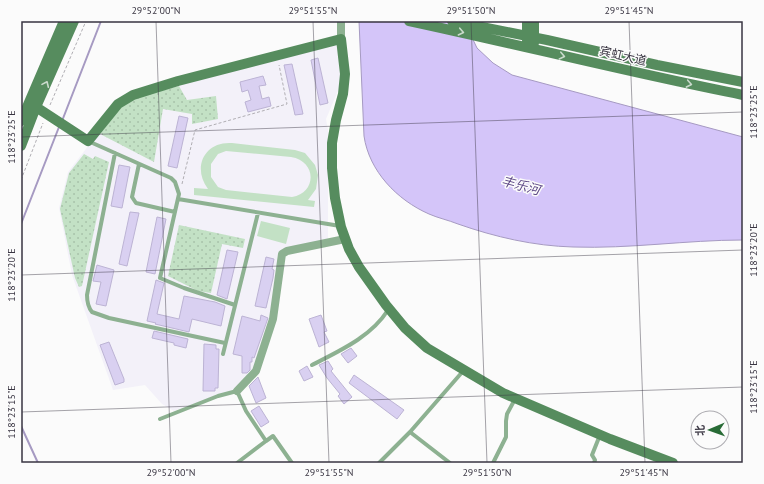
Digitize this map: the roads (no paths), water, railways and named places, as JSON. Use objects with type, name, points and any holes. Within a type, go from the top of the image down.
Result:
[{"type":"street","points":[[22,114],[64,21]]},
{"type":"street","points":[[21,146],[36,107],[74,21]]},
{"type":"street","points":[[341,21],[341,39],[345,74],[341,103],[334,126],[332,150],[335,198],[345,239],[359,267],[389,308],[405,328],[420,342],[435,353],[503,393],[674,463]]},
{"type":"street","points":[[409,21],[497,35]]},
{"type":"street","points":[[452,21],[497,35]]},
{"type":"street","points":[[527,21],[530,37],[530,48]]},
{"type":"street","points":[[530,37],[534,21]]},
{"type":"street","name":"宾虹大道","points":[[497,35],[530,37],[743,82]]},
{"type":"street","name":"宾虹大道","points":[[497,35],[530,48],[655,77],[743,95]]},
{"type":"street","points":[[36,107],[88,141],[118,104],[133,95],[178,81],[341,39]]},
{"type":"street","points":[[237,391],[256,371],[273,318],[282,254],[287,251],[345,239]]},
{"type":"lane","points":[[88,141],[171,178],[175,182],[180,194],[160,278],[184,288],[235,305]]},
{"type":"lane","points":[[115,153],[87,295],[90,310],[110,318],[226,343]]},
{"type":"lane","points":[[139,164],[132,197],[133,200],[136,203],[175,212]]},
{"type":"lane","points":[[178,199],[341,227]]},
{"type":"lane","points":[[223,354],[258,213]]},
{"type":"lane","points":[[312,365],[346,347],[378,325],[389,308]]},
{"type":"lane","points":[[379,463],[410,432],[464,370]]},
{"type":"lane","points":[[160,419],[218,396],[237,391],[246,411],[266,441]]},
{"type":"lane","points":[[493,463],[506,437],[507,414],[515,398]]},
{"type":"lane","points":[[410,432],[450,463]]},
{"type":"lane","points":[[594,463],[595,460],[592,455],[600,434]]},
{"type":"lane","points":[[236,463],[273,436],[292,463]]},
{"type":"water","name":"丰乐河","points":[[359,21],[464,21],[477,48],[493,63],[512,75],[743,137],[743,240],[700,241],[616,247],[544,245],[515,240],[472,229],[436,217],[417,208],[406,201],[386,183],[378,172],[367,149],[364,136]]},
{"type":"waterway","points":[[62,121],[101,21]]},
{"type":"waterway","points":[[21,224],[59,127]]},
{"type":"waterway","points":[[21,426],[38,463]]}]
